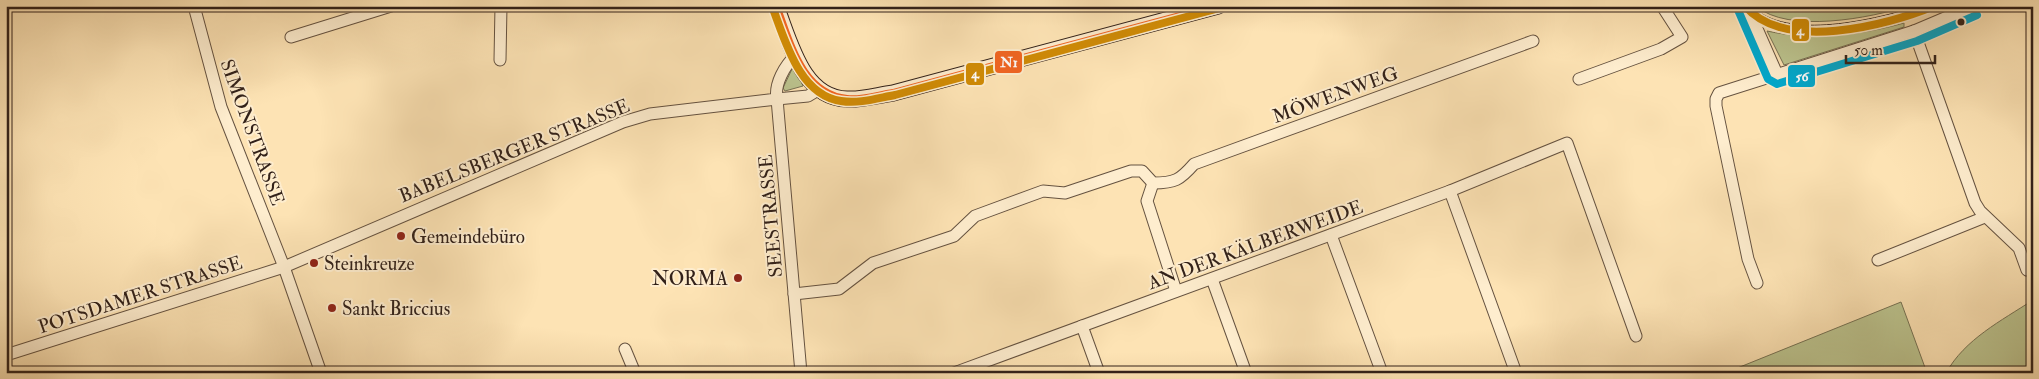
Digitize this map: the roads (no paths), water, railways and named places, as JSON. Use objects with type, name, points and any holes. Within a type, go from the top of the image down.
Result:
[{"type":"main road","points":[[776,6],[808,80],[818,90],[832,97],[846,100],[893,93],[1218,6]]},
{"type":"street","name":"SIMONSTRASSE","points":[[194,6],[221,107],[284,267],[321,373]]},
{"type":"street","points":[[291,37],[391,6]]},
{"type":"street","points":[[500,60],[501,6]]},
{"type":"street","points":[[1579,79],[1661,49],[1682,37],[1662,6]]},
{"type":"street","points":[[1747,6],[1777,74]]},
{"type":"street","points":[[1757,283],[1748,259],[1716,106],[1716,99],[1719,93],[1914,31],[1973,6]]},
{"type":"street","points":[[1914,31],[1975,203],[1985,217],[2019,248],[2027,270]]},
{"type":"street","name":"MÖWENWEG","points":[[1153,183],[1180,180],[1194,164],[1534,41]]},
{"type":"street","points":[[796,55],[789,62],[776,87],[777,99],[808,96],[818,90]]},
{"type":"street","name":"BABELSBERGER STRASSE","points":[[284,267],[623,122],[650,114],[777,99]]},
{"type":"street","name":"SEESTRASSE","points":[[777,99],[801,373]]},
{"type":"street","name":"AN DER KÄLBERWEIDE","points":[[954,373],[1450,191],[1566,143],[1636,336]]},
{"type":"street","points":[[794,294],[839,289],[873,262],[954,236],[975,216],[1043,191],[1065,193],[1131,170],[1142,171],[1153,183],[1146,201],[1176,291]]},
{"type":"street","points":[[1450,191],[1516,373]]},
{"type":"street","points":[[1878,260],[1985,217]]},
{"type":"street","points":[[1331,235],[1382,373]]},
{"type":"street","name":"POTSDAMER STRASSE","points":[[6,355],[284,267]]},
{"type":"street","points":[[1212,279],[1246,373]]},
{"type":"street","points":[[1082,326],[1099,373]]},
{"type":"street","points":[[625,349],[635,373]]},
{"type":"tram line","points":[[1752,6],[1767,17],[1787,23],[1809,25],[1857,21],[1880,17],[1919,6]]},
{"type":"place","name":"Gemeindebüro","points":[[401,236]]},
{"type":"place","name":"Steinkreuze","points":[[314,263]]},
{"type":"place","name":"NORMA","points":[[738,278]]},
{"type":"place","name":"Sankt Briccius","points":[[332,308]]}]
